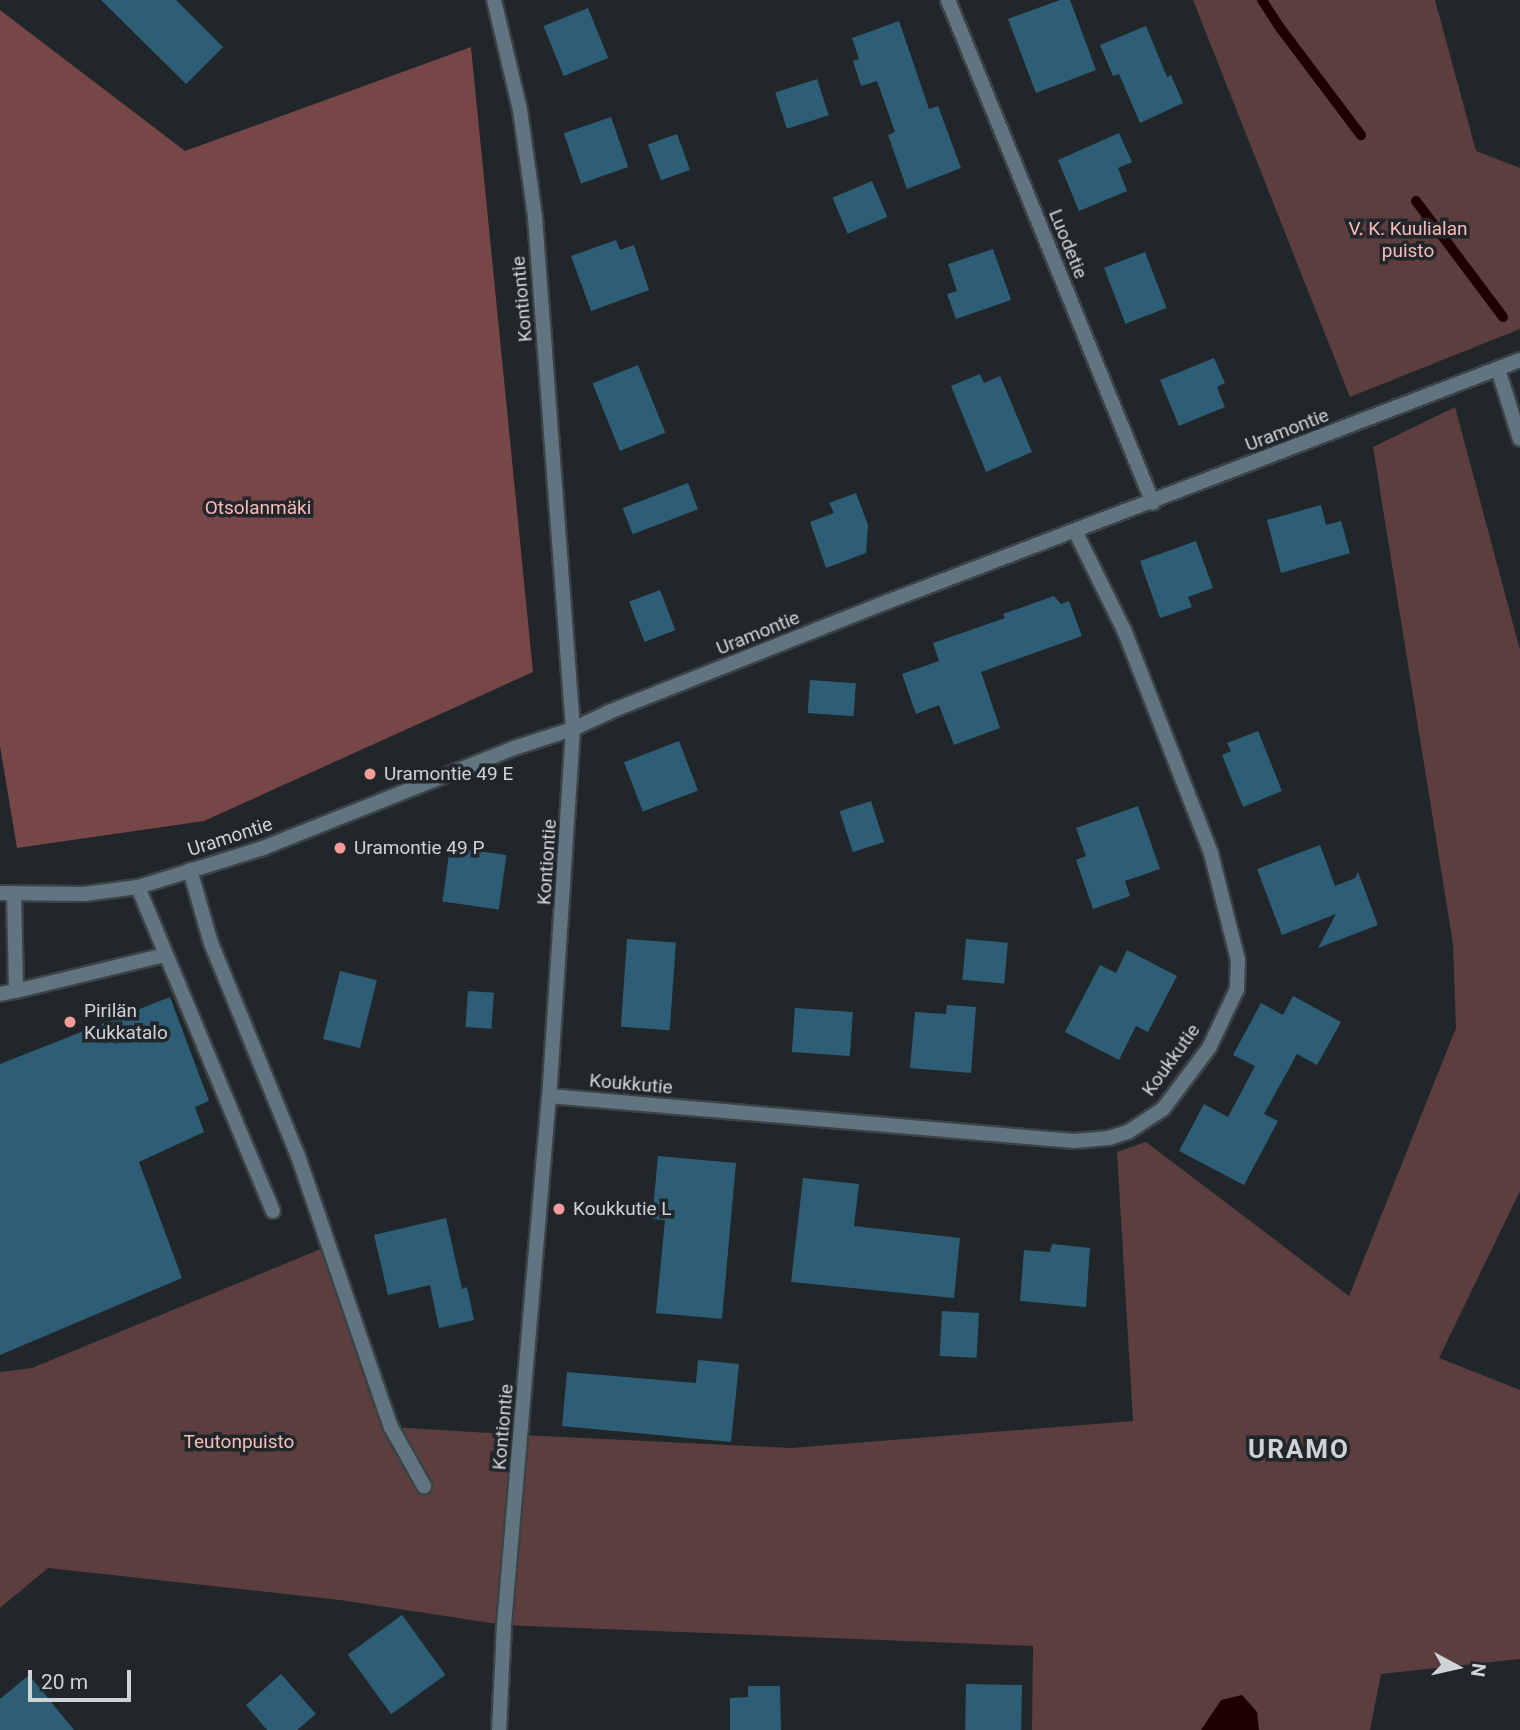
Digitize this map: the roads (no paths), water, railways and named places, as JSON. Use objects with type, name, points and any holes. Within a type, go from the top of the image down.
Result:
[{"type":"street","name":"Kontiontie","points":[[494,0],[520,110],[533,206],[573,729],[549,1096],[504,1625],[499,1730]]},
{"type":"street","name":"Luodetie","points":[[948,0],[1153,503]]},
{"type":"street","name":"Uramontie","points":[[7,893],[84,894],[138,887],[263,848],[514,748],[573,729],[609,712],[850,617],[1076,533],[1520,360]]},
{"type":"street","points":[[1498,369],[1520,439]]},
{"type":"street","name":"Koukkutie","points":[[549,1096],[1074,1141],[1109,1138],[1128,1132],[1163,1108],[1209,1048],[1237,989],[1238,960],[1211,853],[1124,630],[1076,533]]},
{"type":"street","points":[[190,870],[211,943],[298,1156],[391,1427],[424,1486]]},
{"type":"street","points":[[138,887],[272,1210]]},
{"type":"street","points":[[7,893],[16,991]]},
{"type":"street","points":[[0,994],[165,955]]},
{"type":"waterway","points":[[1262,0],[1361,135]]},
{"type":"waterway","points":[[1416,201],[1503,317]]},
{"type":"place","name":"Uramontie 49 E","points":[[370,774]]},
{"type":"place","name":"Uramontie 49 P","points":[[340,848]]},
{"type":"place","name":"Pirilän Kukkatalo","points":[[70,1022]]},
{"type":"place","name":"Koukkutie L","points":[[559,1209]]},
{"type":"district","name":"URAMO","points":[[1299,1450]]},
{"type":"park label","name":"V. K. Kuulialan puisto","points":[[1408,240]]},
{"type":"park label","name":"Otsolanmäki","points":[[258,508]]},
{"type":"park label","name":"Teutonpuisto","points":[[239,1442]]}]
